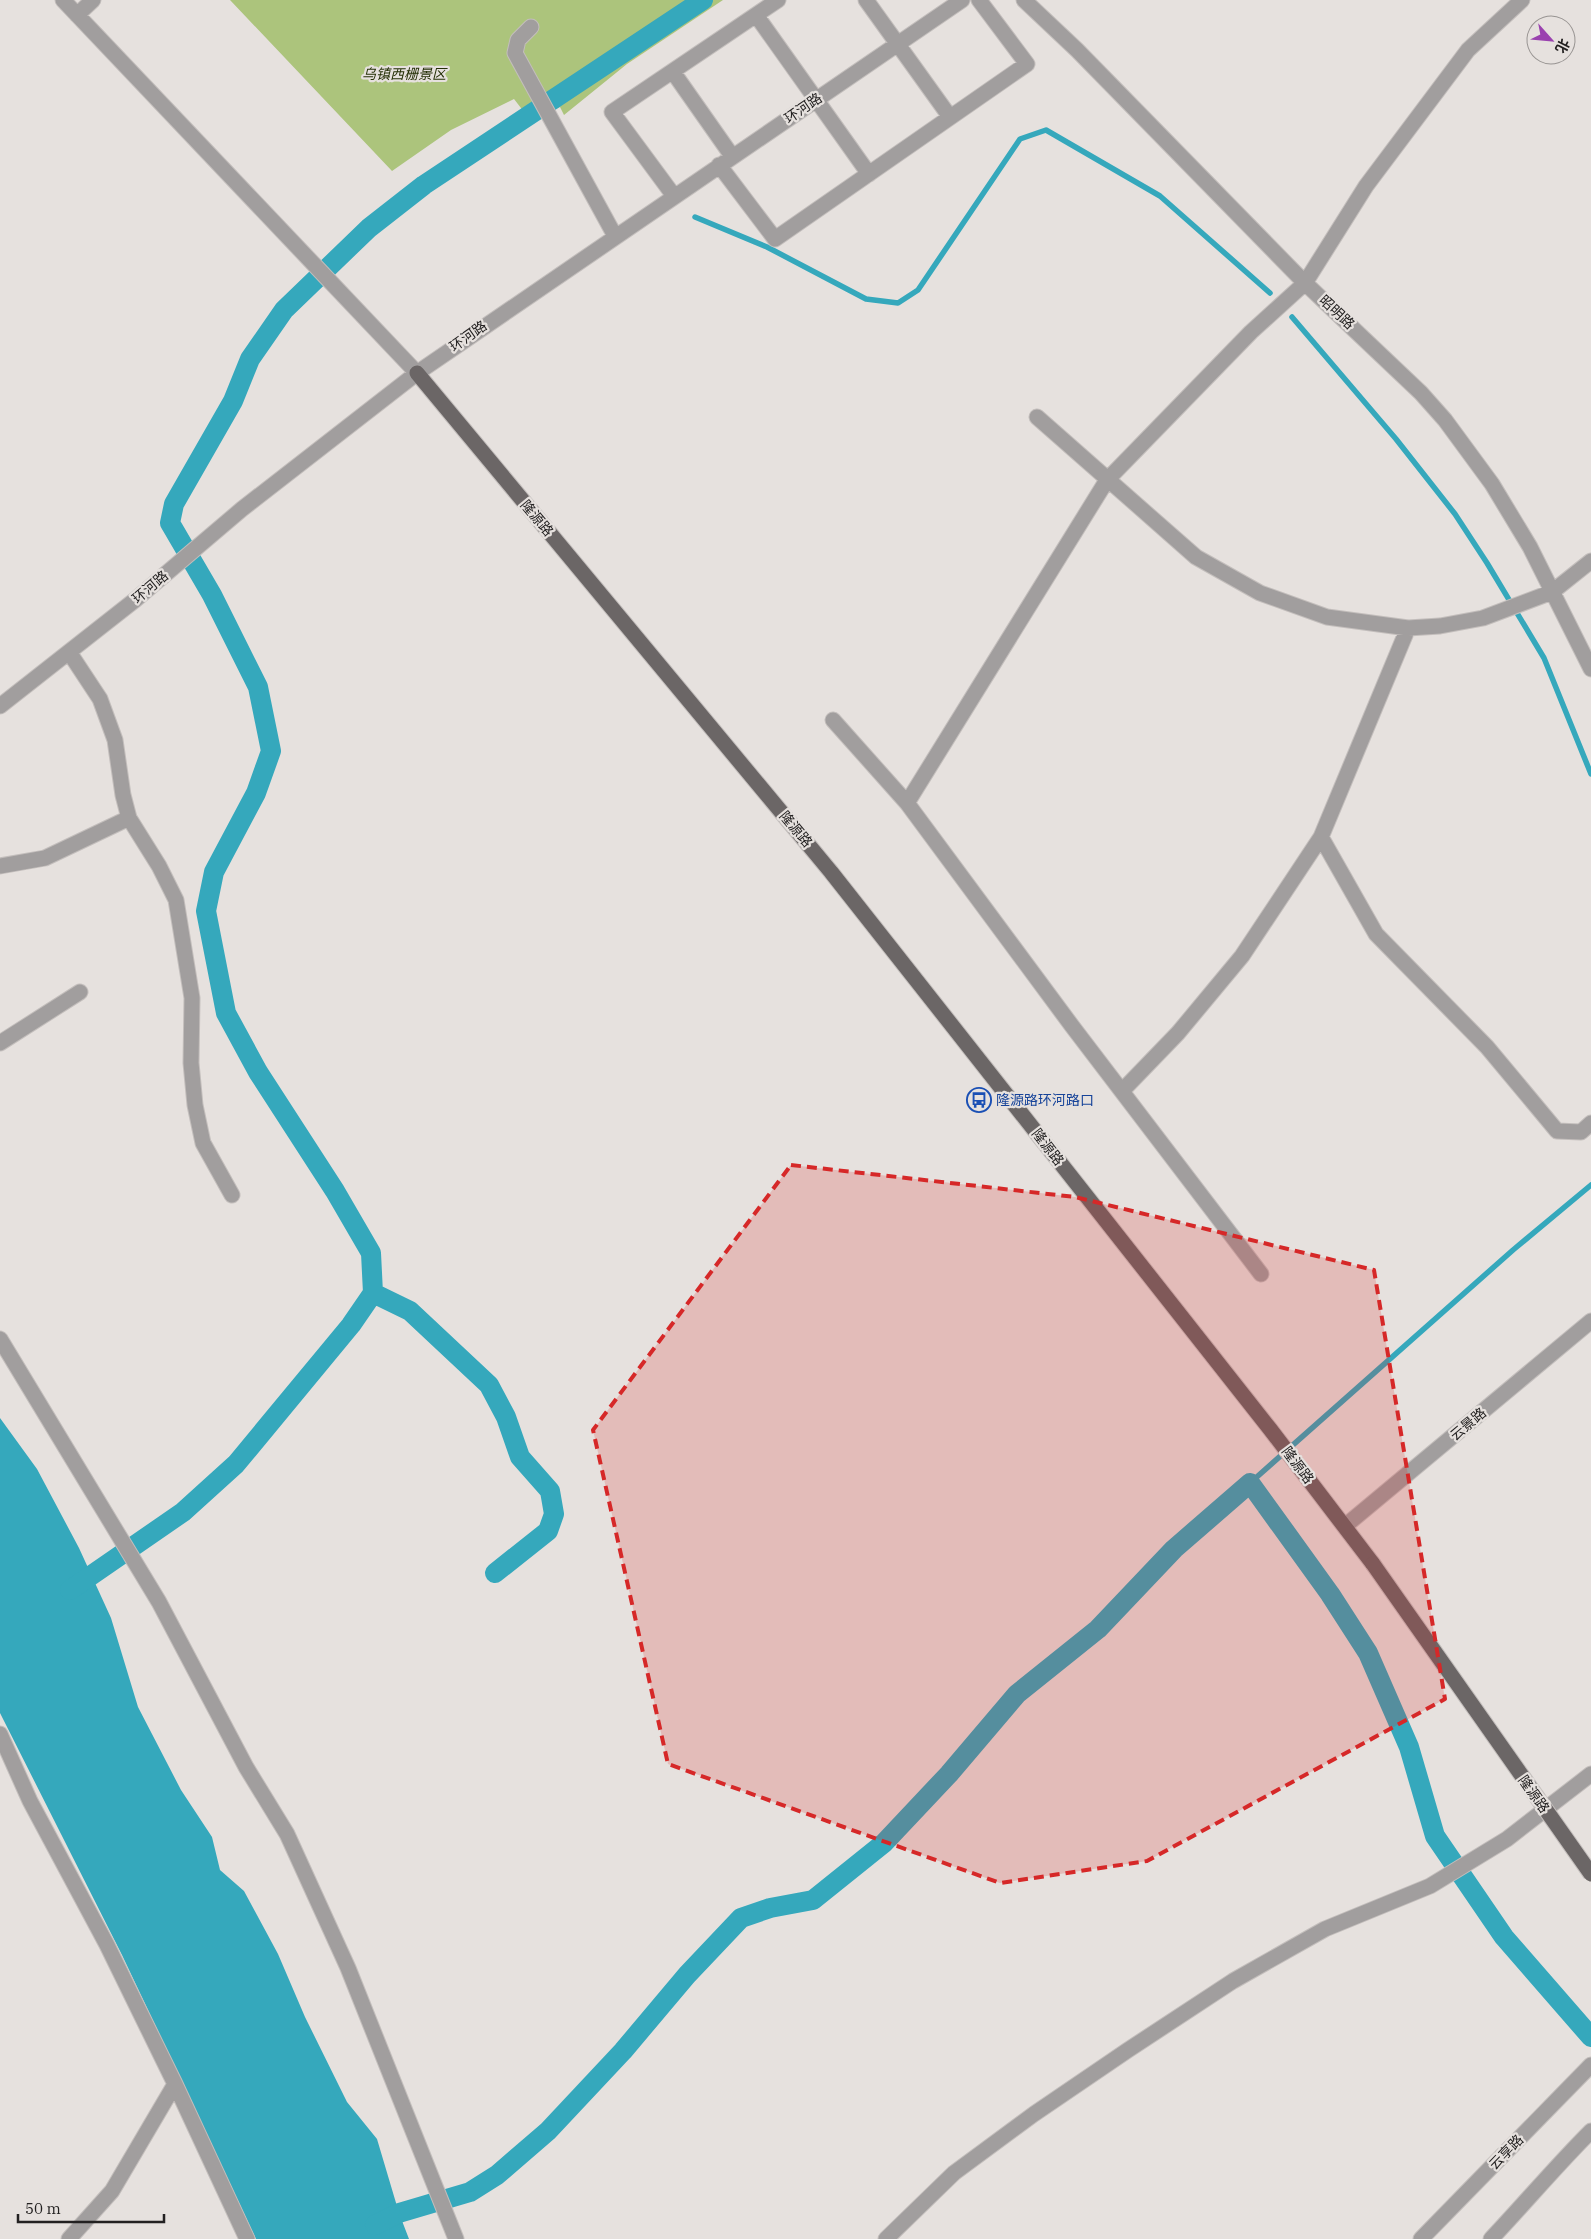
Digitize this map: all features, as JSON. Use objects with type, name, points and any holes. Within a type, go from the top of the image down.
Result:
[{"type":"main road","name":"隆源路","points":[[417,373],[831,872],[1270,1429],[1373,1564],[1591,1874]]},
{"type":"street","points":[[63,0],[417,373]]},
{"type":"street","points":[[78,15],[93,0]]},
{"type":"street","points":[[674,196],[612,112],[778,0]]},
{"type":"street","points":[[866,0],[950,117]]},
{"type":"street","name":"环河路","points":[[0,706],[135,600],[242,510],[417,373],[962,0]]},
{"type":"street","points":[[719,165],[775,239],[1027,64],[979,0]]},
{"type":"street","name":"昭明路","points":[[1024,0],[1076,50],[1305,283],[1375,347],[1444,420],[1492,484],[1530,547],[1591,669]]},
{"type":"street","points":[[907,803],[1107,480],[1251,332],[1305,283],[1366,186],[1468,50],[1522,0]]},
{"type":"street","points":[[756,15],[869,174]]},
{"type":"street","points":[[531,27],[518,40],[514,53],[615,236]]},
{"type":"street","points":[[672,72],[732,156]]},
{"type":"street","points":[[1036,417],[1196,557],[1260,593],[1327,617],[1408,628],[1440,626],[1474,620],[1552,592],[1591,561]]},
{"type":"street","points":[[1122,1091],[1178,1033],[1242,956],[1320,837],[1408,628]]},
{"type":"street","points":[[69,652],[100,699],[115,740],[122,795],[129,818],[159,866],[176,900],[192,998],[191,1063],[195,1105],[203,1143],[232,1196]]},
{"type":"street","points":[[833,720],[907,803],[1261,1274]]},
{"type":"street","points":[[0,866],[45,858],[129,818]]},
{"type":"street","points":[[1320,837],[1376,934],[1487,1047],[1557,1131],[1581,1132],[1591,1123]]},
{"type":"street","points":[[0,1044],[80,992]]},
{"type":"street","name":"云景路","points":[[1345,1526],[1591,1321]]},
{"type":"street","points":[[0,1339],[159,1602],[246,1767],[287,1834],[348,1968],[456,2239]]},
{"type":"street","points":[[0,1734],[30,1801],[107,1945],[175,2084],[247,2239]]},
{"type":"street","points":[[886,2239],[954,2173],[1034,2114],[1233,1981],[1325,1930],[1430,1886],[1487,1851],[1591,1774]]},
{"type":"street","name":"云享路","points":[[1421,2239],[1591,2065]]},
{"type":"street","points":[[69,2239],[112,2191],[175,2084]]},
{"type":"street","points":[[1491,2239],[1527,2201],[1553,2168],[1591,2131]]},
{"type":"highlighted area","points":[[791,1165],[1075,1197],[1374,1270],[1445,1699],[1147,1861],[1000,1883],[668,1764],[593,1430]]},
{"type":"green space","name":"乌镇西栅景区","points":[[230,0],[723,0],[627,64],[564,115],[560,107],[531,121],[514,99],[451,130],[392,171]]},
{"type":"water","points":[[0,1418],[37,1469],[79,1548],[111,1618],[138,1707],[181,1790],[212,1837],[220,1870],[244,1891],[278,1954],[305,2017],[347,2102],[377,2139],[399,2213],[409,2239],[256,2239],[122,1955],[0,1713]]},
{"type":"waterway","points":[[70,1590],[183,1512],[236,1464],[351,1325],[373,1293],[371,1253],[335,1191],[258,1072],[226,1013],[206,911],[214,872],[256,793],[271,751],[258,687],[212,595],[170,523],[174,504],[233,401],[250,359],[284,310],[369,228],[424,185],[703,0]]},
{"type":"waterway","points":[[695,217],[767,247],[866,299],[898,303],[918,290],[1020,139],[1046,130],[1160,196],[1270,293]]},
{"type":"waterway","points":[[1292,317],[1396,439],[1455,514],[1544,658],[1591,774]]},
{"type":"waterway","points":[[1250,1483],[1513,1250],[1591,1185]]},
{"type":"waterway","points":[[373,1293],[410,1311],[489,1385],[506,1417],[520,1457],[550,1491],[554,1514],[548,1531],[495,1573]]},
{"type":"waterway","points":[[375,2225],[399,2213],[470,2192],[497,2175],[548,2131],[623,2051],[687,1975],[741,1918],[770,1908],[813,1900],[884,1843],[949,1774],[1017,1694],[1098,1629],[1174,1549],[1250,1483],[1330,1594],[1368,1653],[1409,1747],[1435,1836],[1504,1937],[1591,2037]]},
{"type":"place","name":"隆源路环河路口","points":[[979,1100]]}]
